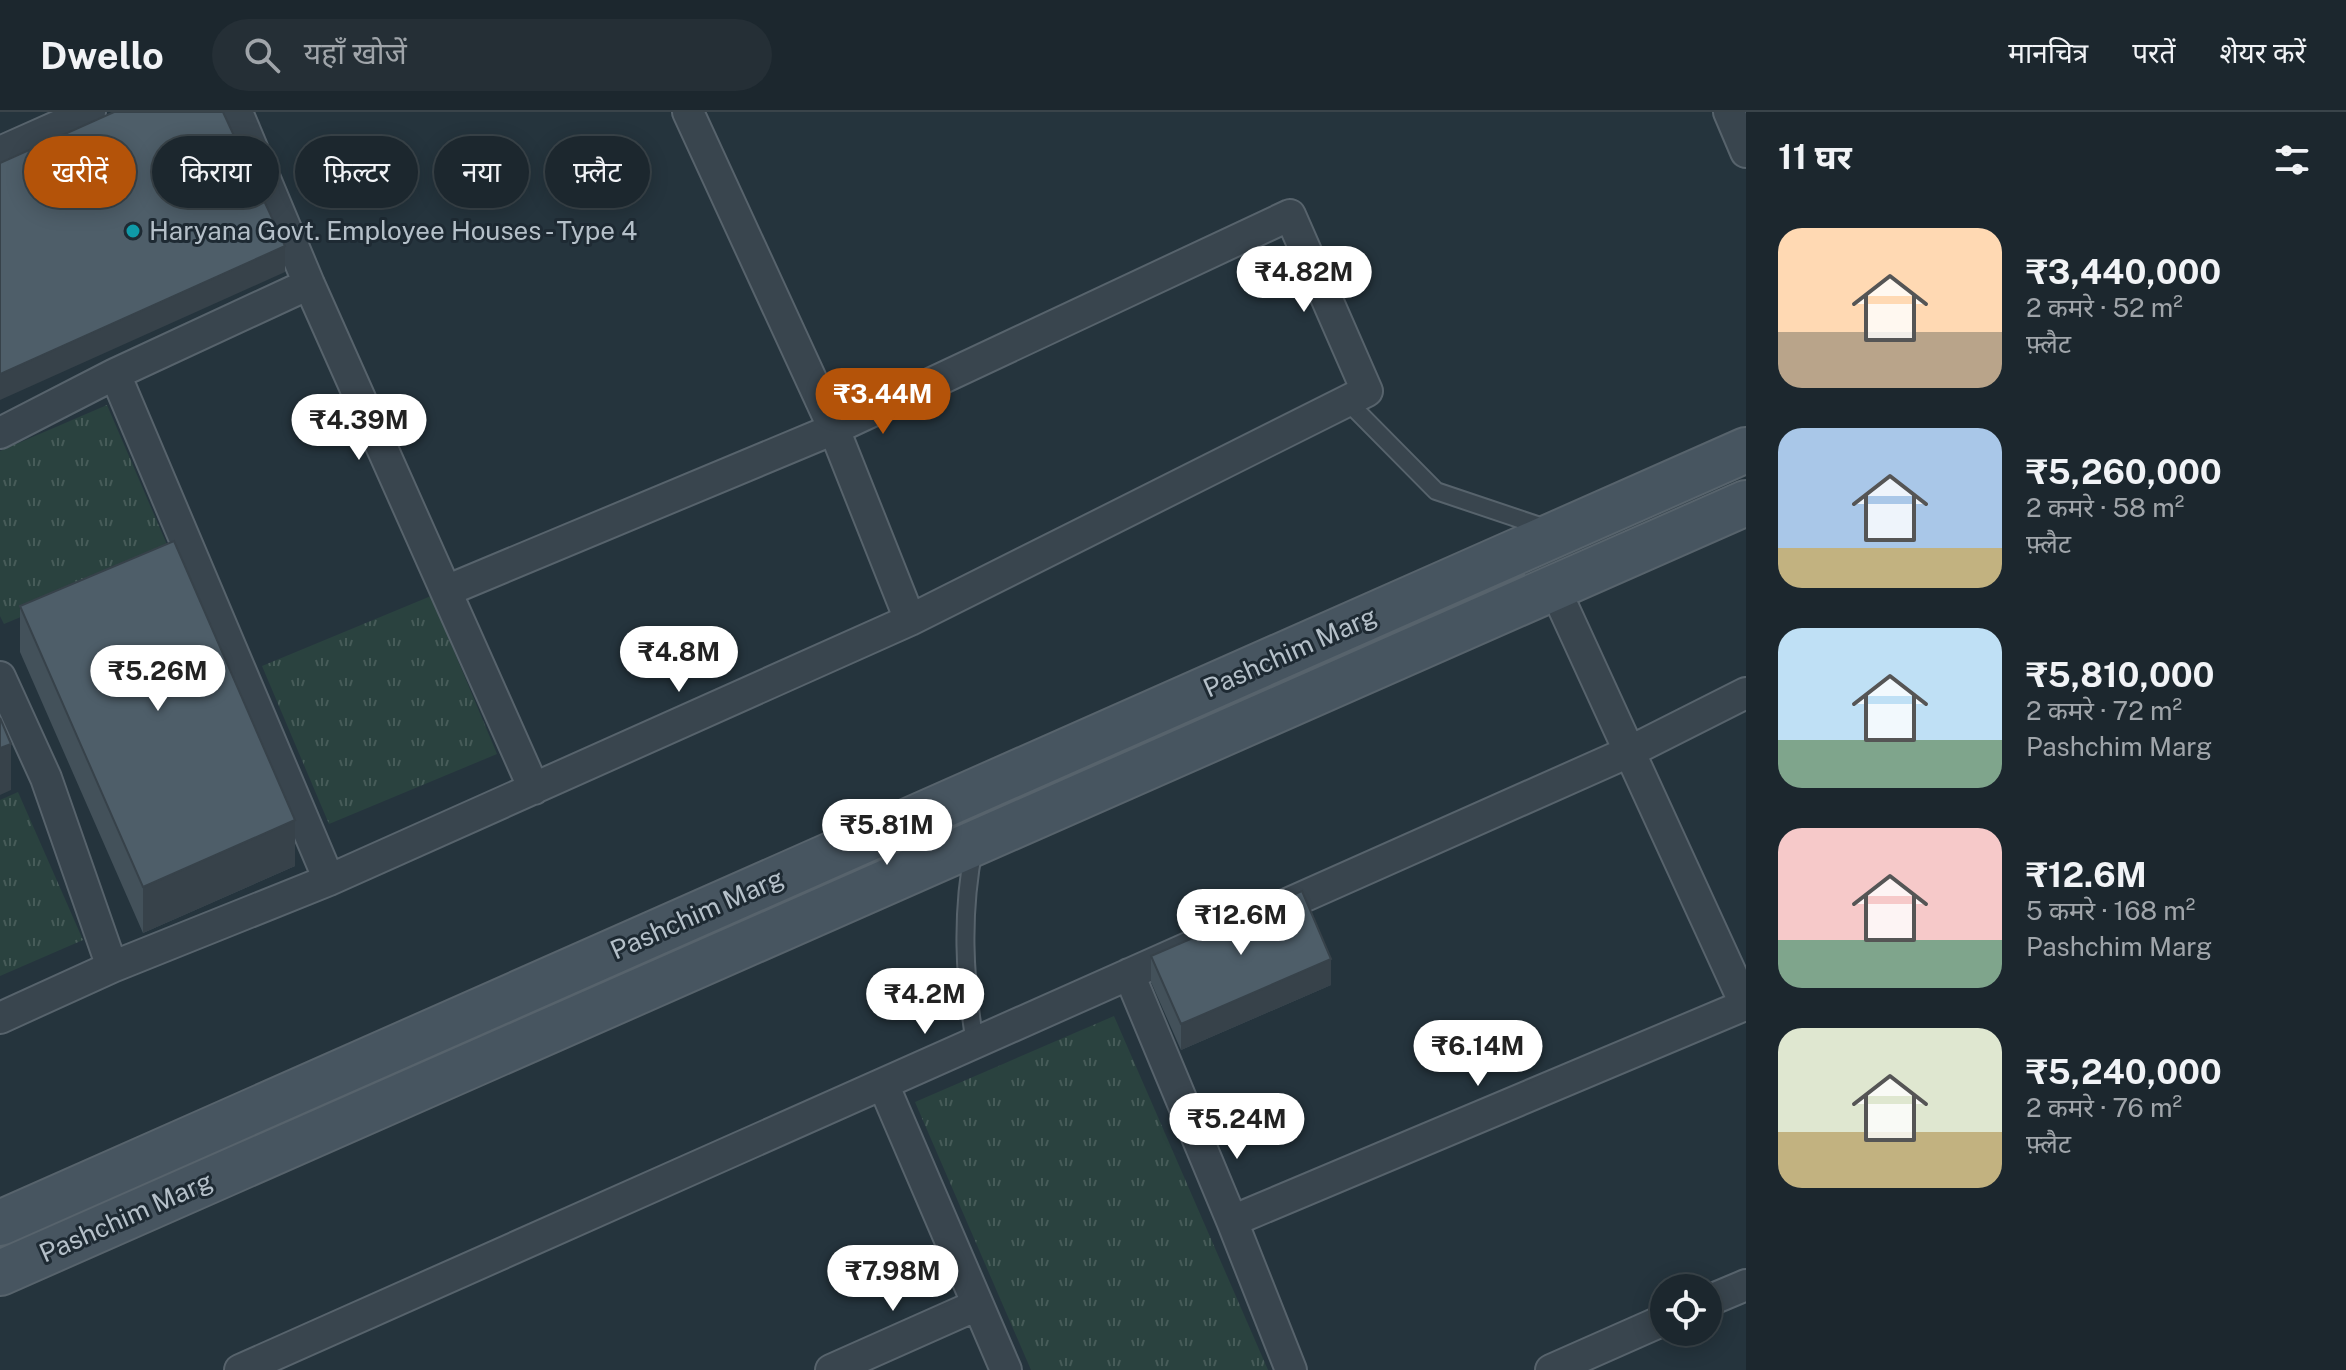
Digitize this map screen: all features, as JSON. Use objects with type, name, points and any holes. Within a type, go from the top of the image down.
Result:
[{"type":"main road","name":"Pashchim Marg","points":[[0,1223],[1746,450]]},
{"type":"main road","name":"Pashchim Marg","points":[[0,1273],[1746,503]]},
{"type":"street","points":[[0,152],[90,112]]},
{"type":"street","points":[[237,112],[309,284],[534,789]]},
{"type":"street","points":[[688,112],[834,429],[910,620]]},
{"type":"street","points":[[1729,112],[1746,152]]},
{"type":"street","points":[[0,1018],[112,967],[329,880],[910,620],[1367,391],[1290,215],[834,429],[446,591]]},
{"type":"street","points":[[0,433],[115,374],[309,284]]},
{"type":"street","points":[[115,374],[329,880]]},
{"type":"street","points":[[1232,1221],[1746,1006],[1564,609]]},
{"type":"street","points":[[0,677],[46,778],[112,967]]},
{"type":"street","points":[[1244,923],[1631,751],[1746,693]]},
{"type":"street","points":[[240,1370],[303,1357],[883,1084],[1215,936]]},
{"type":"street","points":[[1129,974],[1291,1370]]},
{"type":"street","points":[[883,1084],[1006,1370]]},
{"type":"street","points":[[1722,1295],[1746,1285]]},
{"type":"street","points":[[831,1370],[977,1305]]},
{"type":"street","points":[[1551,1370],[1600,1360],[1650,1329]]},
{"type":"lane","points":[[1346,400],[1436,491],[1559,533]]},
{"type":"lane","points":[[975,843],[967,885],[965,984],[975,1043]]},
{"type":"green space","points":[[107,405],[171,554],[4,624],[0,616],[0,451]]},
{"type":"green space","points":[[431,596],[497,754],[329,824],[262,666]]},
{"type":"green space","points":[[18,792],[83,940],[0,976],[0,800]]},
{"type":"green space","points":[[1114,1016],[1268,1370],[1031,1370],[915,1102]]},
{"type":"building","name":"Haryana Govt. Employee Houses - Type 4","points":[[114,112],[223,112],[234,136],[152,136],[152,208],[267,208],[285,246],[0,374],[0,163],[24,152],[24,208],[136,208],[136,136],[60,136]]},
{"type":"building","points":[[174,541],[295,820],[143,887],[20,606]]},
{"type":"building","points":[[0,718],[11,744],[0,748]]},
{"type":"building","points":[[1302,891],[1331,959],[1181,1024],[1151,956]]},
{"type":"place","name":"Haryana Govt. Employee Houses - Type 4","points":[[133,231]]}]
